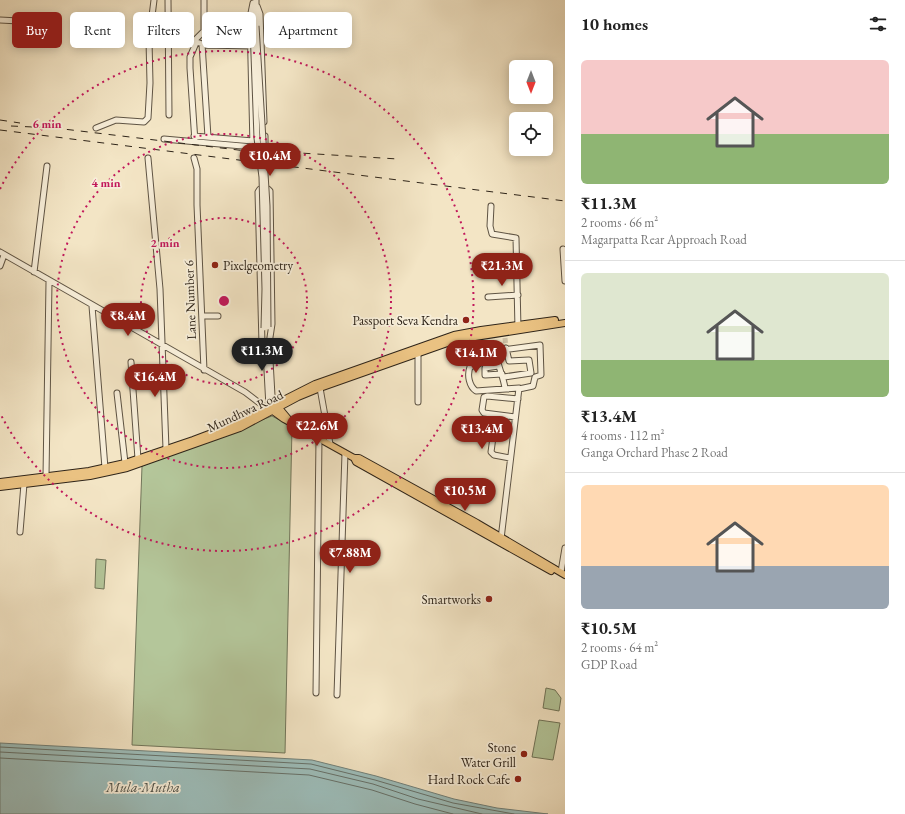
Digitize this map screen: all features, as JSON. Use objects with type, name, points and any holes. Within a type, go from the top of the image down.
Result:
[{"type":"main road","name":"Mundhwa Road","points":[[0,482],[128,464],[138,458],[216,432],[350,374],[455,338],[565,319]]},
{"type":"main road","name":"Mundhwa Road","points":[[0,487],[95,475],[218,436],[315,384],[418,354],[455,338],[504,332],[518,327],[565,323]]},
{"type":"main road","points":[[272,408],[289,420],[345,452],[354,458],[356,462],[563,574]]},
{"type":"main road","points":[[500,540],[565,579]]},
{"type":"street","points":[[153,12],[154,0]]},
{"type":"street","points":[[168,0],[168,12]]},
{"type":"street","points":[[202,44],[194,42],[204,30],[204,0]]},
{"type":"street","points":[[254,2],[254,26],[267,206],[266,354],[272,408]]},
{"type":"street","points":[[252,12],[254,2]]},
{"type":"street","points":[[164,139],[195,139],[265,148],[260,14],[254,2]]},
{"type":"street","points":[[0,20],[12,21]]},
{"type":"street","points":[[96,128],[112,121],[141,122],[146,120],[150,83],[150,48]]},
{"type":"street","points":[[169,48],[169,115]]},
{"type":"street","points":[[192,48],[190,57],[190,68],[195,139]]},
{"type":"street","points":[[202,48],[208,137]]},
{"type":"street","points":[[251,48],[253,147]]},
{"type":"street","points":[[195,139],[208,137],[253,141]]},
{"type":"street","points":[[148,158],[160,289],[166,449]]},
{"type":"street","name":"Lane Number 6","points":[[194,158],[197,169],[197,205],[204,370]]},
{"type":"street","points":[[34,272],[47,166]]},
{"type":"street","points":[[266,354],[262,344],[258,192],[260,189],[268,189],[270,191],[272,324],[269,344]]},
{"type":"street","points":[[491,206],[490,226],[492,234],[516,238],[518,327]]},
{"type":"street","points":[[563,250],[565,281]]},
{"type":"street","points":[[0,266],[2,253],[49,282],[272,408]]},
{"type":"street","points":[[46,476],[49,282]]},
{"type":"street","points":[[488,297],[518,295]]},
{"type":"street","points":[[92,306],[105,468]]},
{"type":"street","points":[[202,316],[218,316]]},
{"type":"street","points":[[266,327],[269,344],[272,408]]},
{"type":"street","points":[[504,332],[505,338]]},
{"type":"street","points":[[540,345],[541,375],[535,377],[533,386],[519,389],[518,387],[478,391],[473,389],[470,385],[468,370],[470,367],[479,364],[479,355],[496,352],[506,349],[540,345]]},
{"type":"street","points":[[506,349],[509,361],[527,359],[530,361],[541,360]]},
{"type":"street","points":[[496,352],[498,366],[503,376],[505,388]]},
{"type":"street","points":[[418,354],[418,402]]},
{"type":"street","points":[[498,366],[485,368],[486,375],[503,376],[530,374],[530,361]]},
{"type":"street","points":[[130,362],[138,458]]},
{"type":"street","points":[[320,388],[330,444]]},
{"type":"street","points":[[500,540],[519,389]]},
{"type":"street","points":[[117,393],[128,464]]},
{"type":"street","points":[[515,417],[482,412],[485,396],[518,399]]},
{"type":"street","points":[[496,415],[493,432],[492,454],[510,458]]},
{"type":"street","points":[[481,430],[493,432]]},
{"type":"street","points":[[316,694],[320,438]]},
{"type":"street","points":[[337,695],[345,452]]},
{"type":"street","points":[[20,532],[24,484]]},
{"type":"street","points":[[563,574],[565,548]]},
{"type":"green space","points":[[272,416],[292,427],[285,753],[132,745],[142,466]]},
{"type":"green space","points":[[96,559],[106,560],[104,589],[95,588]]},
{"type":"green space","points":[[546,688],[555,690],[561,698],[559,711],[543,708]]},
{"type":"green space","points":[[539,720],[560,723],[553,760],[532,757]]},
{"type":"water","name":"Mula-Mutha","points":[[0,743],[312,760],[376,776],[454,799],[497,808],[548,814],[0,814]]},
{"type":"tunnel","points":[[505,338],[506,348]]},
{"type":"railway","points":[[0,120],[20,123]]},
{"type":"railway","points":[[11,126],[55,128],[263,153],[300,153],[398,159]]},
{"type":"railway","points":[[0,130],[565,201]]},
{"type":"place","name":"Pixelgeometry","points":[[215,265]]},
{"type":"place","name":"Passport Seva Kendra","points":[[466,320]]},
{"type":"place","name":"Smartworks","points":[[489,599]]},
{"type":"place","name":"Stone Water Grill","points":[[524,754]]},
{"type":"place","name":"Hard Rock Cafe","points":[[518,779]]}]
